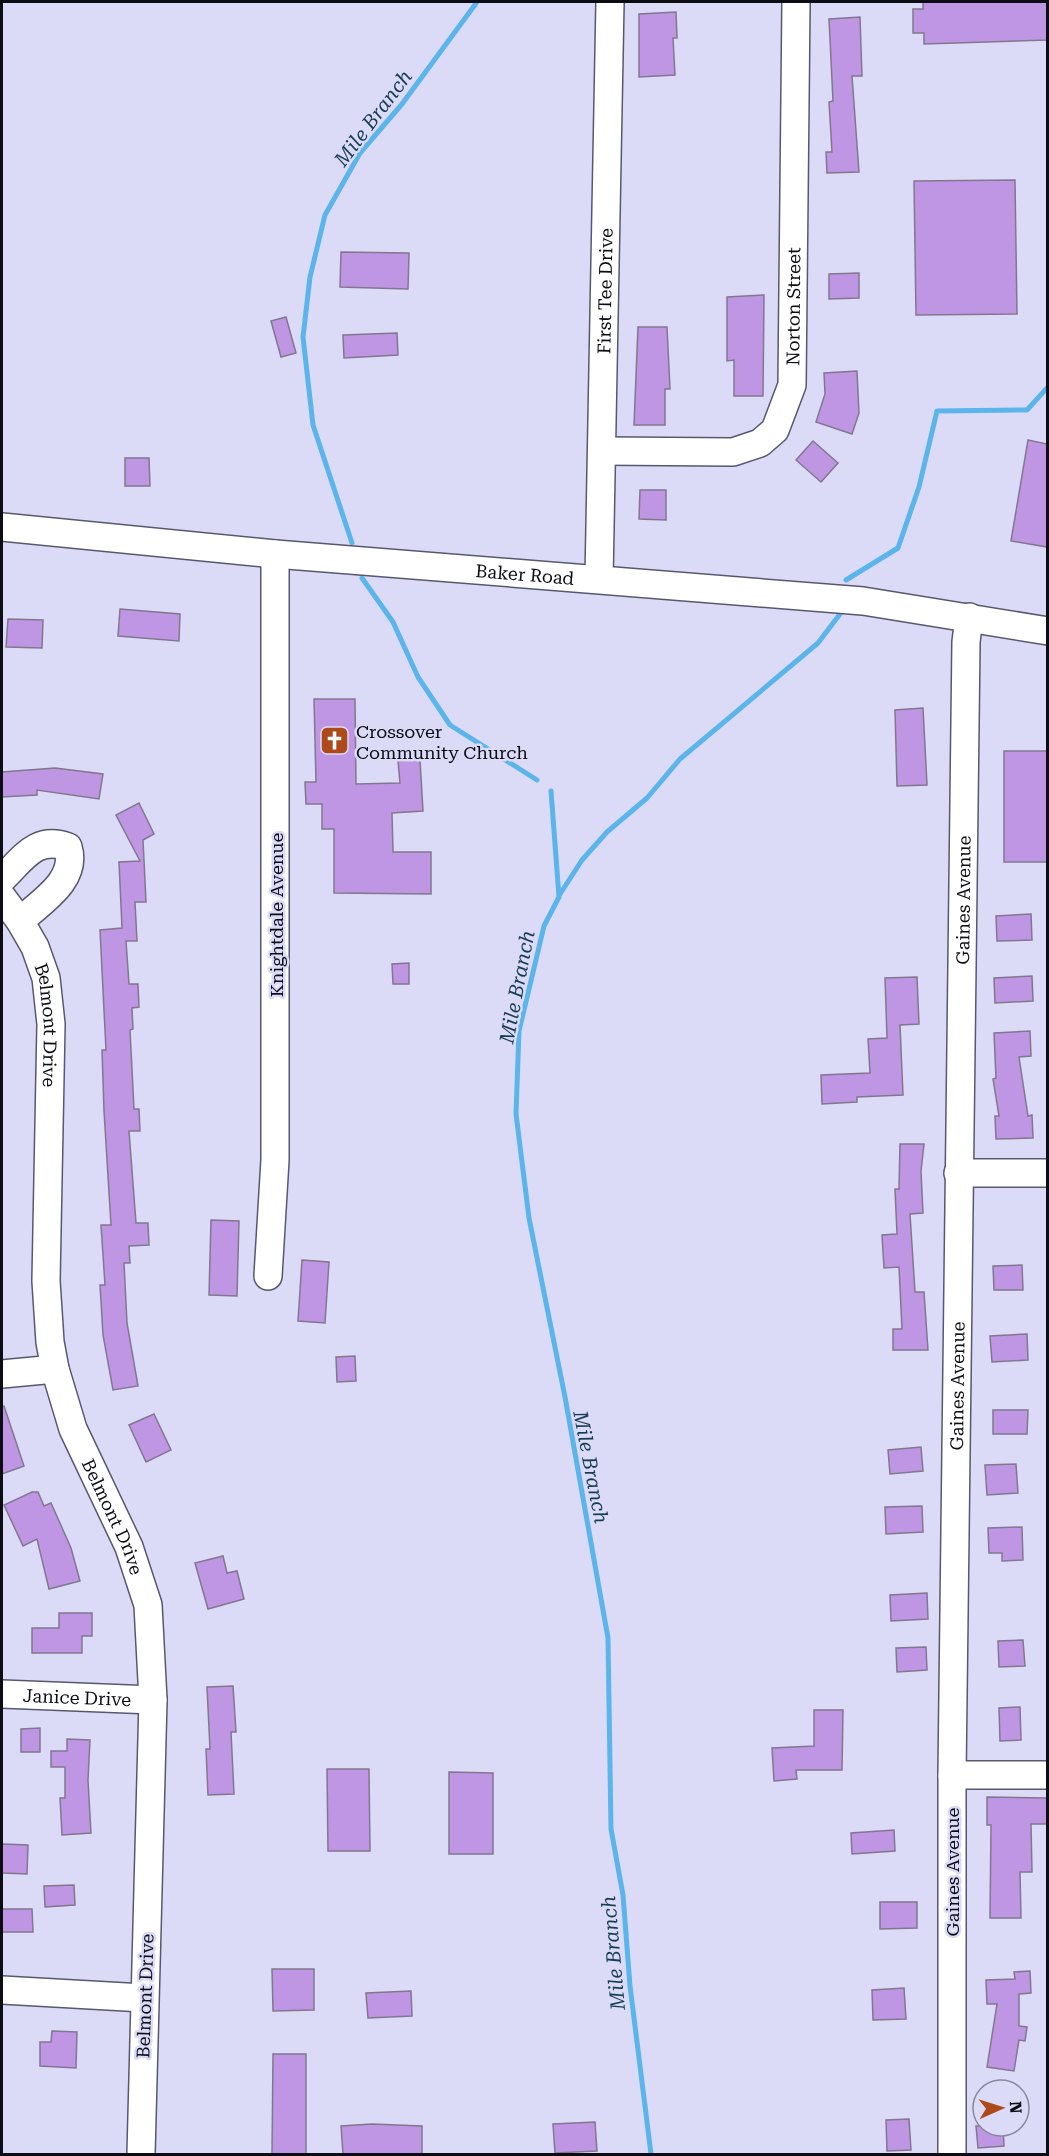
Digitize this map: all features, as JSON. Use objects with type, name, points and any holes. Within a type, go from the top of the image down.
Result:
[{"type":"street","name":"First Tee Drive","points":[[598,579],[610,2]]},
{"type":"street","name":"Norton Street","points":[[602,451],[734,452],[760,443],[775,430],[784,410],[792,386],[796,2]]},
{"type":"street","name":"Baker Road","points":[[2,527],[275,554],[863,601],[1047,631]]},
{"type":"street","name":"Knightdale Avenue","points":[[268,1276],[275,1149],[275,554]]},
{"type":"street","name":"Gaines Avenue","points":[[952,2154],[952,1775],[958,1173],[966,642],[969,617]]},
{"type":"street","points":[[2,879],[36,846],[54,842],[68,847],[72,860],[67,878],[20,921]]},
{"type":"street","name":"Belmont Drive","points":[[2,897],[20,921],[35,947],[46,978],[51,1024],[46,1281],[50,1342],[55,1369],[73,1429],[129,1547],[148,1605],[153,1700],[141,2154]]},
{"type":"street","points":[[958,1173],[1047,1173]]},
{"type":"street","points":[[2,1374],[55,1369]]},
{"type":"street","name":"Janice Drive","points":[[2,1694],[153,1700]]},
{"type":"street","points":[[952,1775],[1047,1775]]},
{"type":"street","points":[[2,1990],[144,1998]]},
{"type":"building","points":[[923,2],[1047,2],[1047,40],[924,44],[924,33],[913,33],[913,9],[923,9]]},
{"type":"building","points":[[676,12],[677,38],[673,38],[675,75],[639,77],[639,14]]},
{"type":"building","points":[[860,17],[862,76],[852,76],[859,172],[827,173],[826,152],[832,152],[829,102],[833,101],[829,19]]},
{"type":"building","points":[[1015,180],[1017,314],[916,315],[914,181]]},
{"type":"building","points":[[341,252],[409,253],[408,289],[340,287]]},
{"type":"building","points":[[859,273],[859,298],[829,299],[829,274]]},
{"type":"building","points":[[764,295],[763,396],[734,396],[734,360],[727,361],[727,297]]},
{"type":"building","points":[[286,317],[296,353],[281,357],[271,321]]},
{"type":"building","points":[[638,327],[667,327],[670,389],[665,389],[665,425],[634,425]]},
{"type":"building","points":[[397,333],[398,355],[344,358],[343,335]]},
{"type":"building","points":[[857,371],[859,413],[852,434],[816,422],[825,394],[824,373]]},
{"type":"building","points":[[1028,440],[1047,444],[1047,547],[1011,541]]},
{"type":"building","points":[[813,441],[838,463],[821,482],[796,460]]},
{"type":"building","points":[[125,458],[149,458],[150,486],[125,486]]},
{"type":"building","points":[[640,490],[666,490],[666,520],[639,519]]},
{"type":"building","points":[[120,609],[180,614],[179,641],[118,636]]},
{"type":"building","points":[[8,619],[43,620],[42,648],[6,647]]},
{"type":"building","points":[[314,699],[355,699],[356,784],[400,783],[398,761],[420,760],[423,811],[392,813],[393,852],[431,852],[431,894],[334,893],[334,829],[322,829],[322,804],[306,804],[305,782],[316,782]]},
{"type":"building","points":[[923,708],[927,785],[897,786],[895,710]]},
{"type":"building","points":[[1004,751],[1047,751],[1047,862],[1004,862]]},
{"type":"building","points":[[55,768],[103,774],[99,799],[37,790],[37,795],[2,797],[2,772]]},
{"type":"building","points":[[139,803],[154,834],[143,840],[146,902],[135,902],[137,941],[126,941],[129,984],[138,984],[139,1007],[132,1008],[133,1029],[130,1030],[134,1109],[139,1109],[140,1131],[129,1131],[136,1223],[148,1223],[149,1245],[129,1246],[130,1263],[124,1263],[127,1323],[138,1386],[113,1390],[103,1335],[100,1285],[105,1285],[101,1225],[111,1225],[104,1111],[102,1050],[106,1050],[100,930],[122,928],[119,862],[140,861],[116,815]]},
{"type":"building","points":[[1031,914],[1032,940],[997,941],[996,916]]},
{"type":"building","points":[[409,963],[409,984],[393,984],[392,964]]},
{"type":"building","points":[[1032,976],[1033,1001],[995,1003],[994,978]]},
{"type":"building","points":[[917,977],[919,1024],[900,1025],[903,1095],[857,1097],[857,1102],[822,1104],[821,1075],[870,1073],[868,1039],[887,1038],[885,978]]},
{"type":"building","points":[[1030,1031],[1031,1056],[1019,1057],[1028,1116],[1032,1115],[1033,1138],[996,1139],[995,1116],[999,1116],[993,1079],[996,1078],[994,1033]]},
{"type":"building","points":[[900,1144],[924,1144],[921,1171],[923,1213],[910,1214],[915,1292],[924,1292],[928,1350],[893,1350],[893,1329],[902,1329],[899,1267],[884,1268],[882,1235],[897,1234],[895,1189],[899,1189]]},
{"type":"building","points":[[211,1220],[239,1221],[237,1296],[209,1295]]},
{"type":"building","points":[[302,1260],[329,1262],[325,1323],[298,1321]]},
{"type":"building","points":[[1022,1265],[1023,1290],[994,1290],[993,1266]]},
{"type":"building","points":[[1027,1334],[1028,1360],[992,1362],[990,1336]]},
{"type":"building","points":[[355,1356],[356,1381],[337,1382],[336,1357]]},
{"type":"building","points":[[4,1406],[24,1466],[2,1474],[2,1407]]},
{"type":"building","points":[[993,1410],[1028,1410],[1027,1434],[993,1434]]},
{"type":"building","points":[[154,1414],[171,1450],[146,1462],[129,1425]]},
{"type":"building","points":[[921,1447],[923,1471],[890,1474],[888,1450]]},
{"type":"building","points":[[1016,1464],[1018,1493],[987,1495],[985,1465]]},
{"type":"building","points":[[32,1492],[38,1492],[44,1506],[51,1503],[71,1548],[80,1581],[49,1589],[37,1539],[23,1546],[4,1505]]},
{"type":"building","points":[[922,1506],[923,1532],[886,1534],[885,1507]]},
{"type":"building","points":[[1022,1527],[1023,1560],[1002,1561],[1002,1553],[989,1553],[988,1528]]},
{"type":"building","points":[[223,1556],[227,1573],[237,1571],[244,1599],[208,1609],[195,1563]]},
{"type":"building","points":[[927,1593],[928,1619],[891,1621],[890,1595]]},
{"type":"building","points":[[59,1613],[92,1613],[92,1636],[82,1636],[82,1653],[32,1653],[32,1628],[59,1628]]},
{"type":"building","points":[[1023,1640],[1025,1666],[999,1667],[998,1641]]},
{"type":"building","points":[[926,1647],[927,1670],[897,1672],[896,1648]]},
{"type":"building","points":[[233,1686],[236,1732],[231,1732],[234,1794],[208,1795],[206,1749],[210,1749],[207,1687]]},
{"type":"building","points":[[1020,1707],[1021,1740],[1000,1741],[999,1708]]},
{"type":"building","points":[[814,1710],[843,1710],[842,1770],[796,1770],[797,1779],[774,1781],[772,1748],[814,1746]]},
{"type":"building","points":[[40,1728],[40,1752],[21,1752],[21,1729]]},
{"type":"building","points":[[67,1739],[90,1740],[88,1780],[91,1833],[62,1835],[60,1798],[65,1798],[65,1767],[51,1767],[51,1751],[67,1751]]},
{"type":"building","points":[[327,1769],[369,1769],[370,1851],[328,1851]]},
{"type":"building","points":[[449,1772],[493,1773],[493,1854],[449,1854]]},
{"type":"building","points":[[987,1797],[1047,1798],[1047,1824],[1031,1824],[1032,1872],[1020,1872],[1021,1918],[990,1918],[991,1825],[987,1825]]},
{"type":"building","points":[[894,1830],[895,1851],[852,1854],[851,1833]]},
{"type":"building","points":[[2,1844],[28,1845],[27,1874],[2,1873]]},
{"type":"building","points":[[74,1885],[75,1905],[45,1907],[44,1886]]},
{"type":"building","points":[[880,1902],[917,1902],[917,1928],[880,1929]]},
{"type":"building","points":[[2,1909],[32,1909],[33,1932],[2,1932]]},
{"type":"building","points":[[272,1969],[314,1969],[314,2010],[273,2011]]},
{"type":"building","points":[[1030,1971],[1031,1993],[1019,1994],[1019,2026],[1027,2027],[1025,2041],[1019,2040],[1014,2071],[987,2067],[997,2004],[987,2004],[986,1980],[1015,1979],[1014,1972]]},
{"type":"building","points":[[904,1988],[906,2019],[873,2020],[872,1990]]},
{"type":"building","points":[[411,1991],[412,2016],[368,2018],[366,1993]]},
{"type":"building","points":[[52,2031],[77,2032],[76,2068],[40,2066],[40,2042],[51,2042]]},
{"type":"building","points":[[273,2054],[306,2054],[306,2154],[272,2154]]},
{"type":"building","points":[[909,2119],[911,2150],[887,2151],[886,2120]]},
{"type":"building","points":[[595,2122],[597,2151],[555,2153],[553,2124]]},
{"type":"building","points":[[372,2124],[422,2126],[422,2154],[343,2154],[341,2126]]},
{"type":"building","points":[[977,2138],[1004,2138],[1004,2146],[978,2148]]},
{"type":"waterway","name":"Mile Branch","points":[[352,543],[313,425],[303,337],[310,277],[325,215],[360,153],[402,104],[477,2]]},
{"type":"waterway","points":[[846,580],[898,548],[919,487],[937,411],[1027,410],[1048,387]]},
{"type":"waterway","name":"Mile Branch","points":[[362,578],[393,622],[418,677],[450,725],[537,780]]},
{"type":"waterway","points":[[560,894],[582,860],[607,832],[647,798],[680,759],[818,643],[840,614]]},
{"type":"waterway","name":"Mile Branch","points":[[551,791],[559,897],[544,926],[519,1031],[516,1114],[529,1218],[565,1397],[608,1638],[611,1829],[623,1895],[630,1986],[651,2154]]},
{"type":"place","name":"Crossover Community Church","points":[[335,741]]}]
